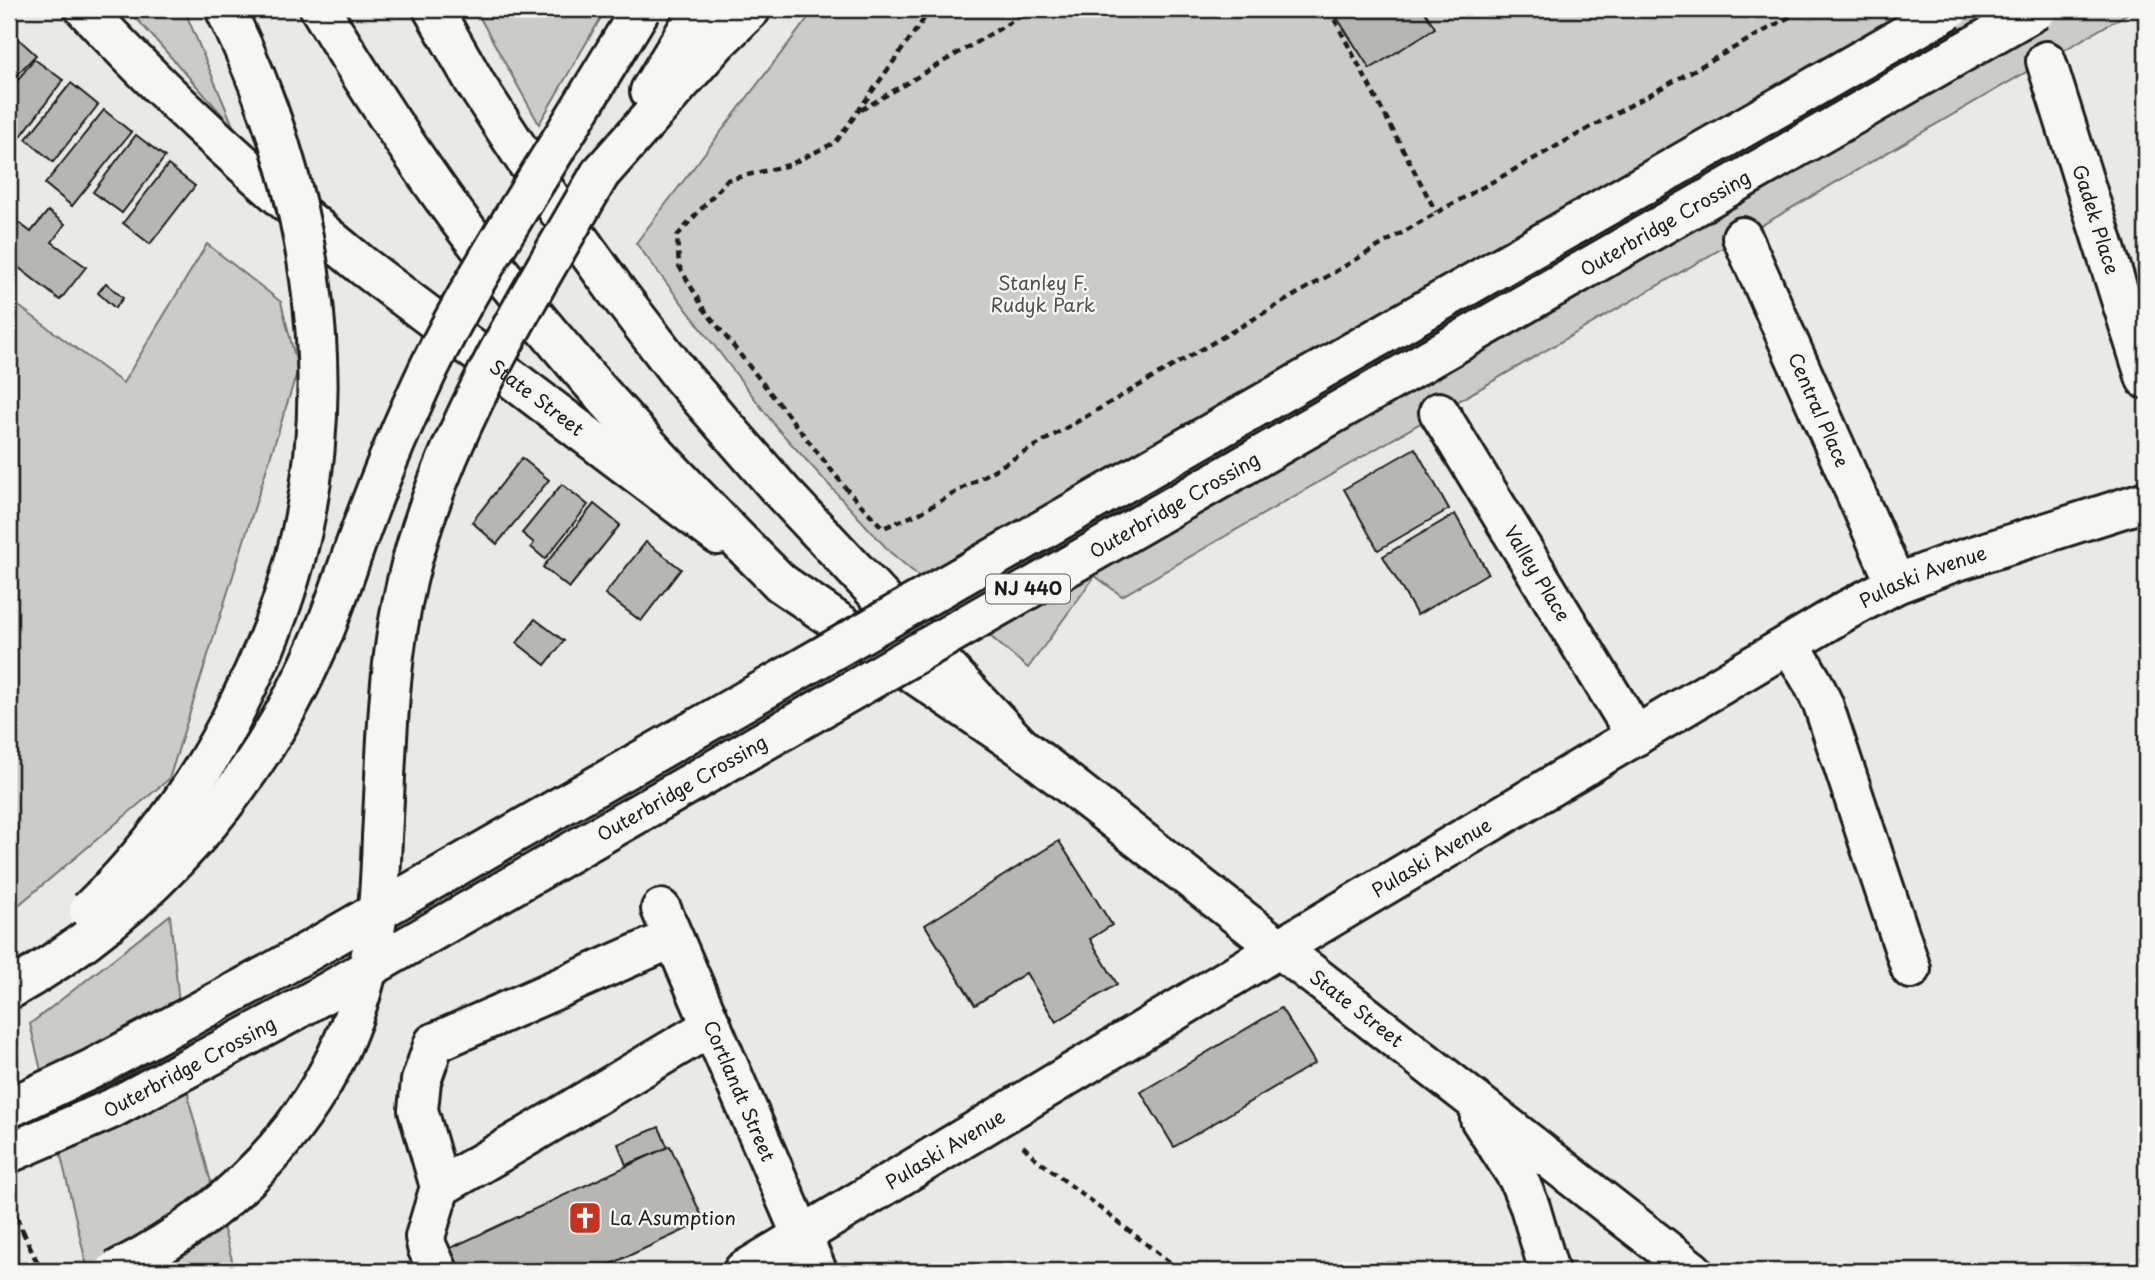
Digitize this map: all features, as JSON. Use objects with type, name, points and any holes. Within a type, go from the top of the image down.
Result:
[{"type":"main road","name":"State Street","points":[[85,9],[211,136],[363,266],[781,583],[1020,746],[1693,1271]]},
{"type":"main road","points":[[9,979],[71,928],[117,881],[160,830],[198,776],[233,716],[259,661],[294,564],[301,534],[312,469],[317,404],[310,270],[297,206],[280,146],[262,93],[225,9]]},
{"type":"main road","points":[[320,9],[425,172],[516,293],[648,446],[781,583]]},
{"type":"main road","name":"State Street","points":[[433,9],[484,96],[560,213],[682,377],[782,492],[1020,746]]},
{"type":"main road","points":[[9,990],[69,953],[127,908],[203,829],[258,755],[313,656],[384,469],[447,333],[504,232],[641,9]]},
{"type":"main road","points":[[115,1271],[194,1224],[227,1200],[286,1138],[331,1068],[347,1033],[365,980],[377,916],[387,718],[398,625],[418,538],[452,449],[503,343],[600,174],[703,24],[751,9]]},
{"type":"main road","name":"NJ 440","points":[[9,1108],[92,1069],[269,974],[1950,9]]},
{"type":"main road","name":"Outerbridge Crossing","points":[[9,1153],[111,1109],[289,1014],[2038,9]]},
{"type":"main road","name":"Gadek Place","points":[[2046,61],[2146,379]]},
{"type":"main road","name":"Central Place","points":[[1742,237],[1896,584]]},
{"type":"main road","name":"Valley Place","points":[[1440,412],[1636,736]]},
{"type":"main road","name":"Pulaski Avenue","points":[[743,1271],[1845,611],[1896,584],[1951,563],[2146,501]]},
{"type":"main road","points":[[1790,644],[1814,683],[1823,704],[1911,969]]},
{"type":"main road","name":"Cortlandt Street","points":[[440,1187],[418,1110],[421,1081],[434,1043],[667,923],[817,1271]]},
{"type":"main road","points":[[438,1271],[425,1237],[440,1187],[549,1125],[579,1104],[712,1026]]},
{"type":"main road","points":[[1458,1090],[1518,1178],[1530,1207],[1549,1271]]},
{"type":"path","points":[[931,9],[836,142],[789,165],[727,180],[677,236],[678,266],[704,309],[848,491],[883,528],[920,513],[1436,213],[1804,9]]},
{"type":"path","points":[[857,112],[1033,9]]},
{"type":"path","points":[[1329,9],[1436,213]]},
{"type":"path","points":[[1001,1115],[1034,1157],[1181,1271]]},
{"type":"green space","points":[[128,9],[184,9],[234,128]]},
{"type":"green space","points":[[475,9],[606,9],[539,124]]},
{"type":"green space","name":"Stanley F. Rudyk Park","points":[[815,9],[2135,9],[1122,596],[1095,576],[1028,668],[890,552],[777,428],[636,243]]},
{"type":"green space","points":[[207,244],[281,302],[298,369],[169,779],[9,913],[9,299],[123,383]]},
{"type":"green space","points":[[170,915],[189,1101],[235,1271],[88,1271],[30,1024]]},
{"type":"building","points":[[1423,9],[1435,28],[1370,69],[1332,10]]},
{"type":"building","points":[[9,32],[36,55],[9,83]]},
{"type":"building","points":[[34,59],[63,80],[16,143],[9,138],[9,92]]},
{"type":"building","points":[[71,83],[98,105],[53,162],[26,139]]},
{"type":"building","points":[[104,110],[131,132],[72,206],[45,184]]},
{"type":"building","points":[[136,135],[165,157],[122,213],[93,192]]},
{"type":"building","points":[[168,165],[195,186],[150,244],[123,223]]},
{"type":"building","points":[[48,211],[65,224],[52,242],[86,267],[60,300],[9,260],[9,229],[15,220],[31,232]]},
{"type":"building","points":[[106,283],[123,298],[115,308],[98,293]]},
{"type":"building","points":[[1415,448],[1449,509],[1378,550],[1344,489]]},
{"type":"building","points":[[522,458],[549,480],[497,544],[472,522]]},
{"type":"building","points":[[562,484],[588,505],[545,559],[531,547],[534,543],[522,533]]},
{"type":"building","points":[[594,504],[620,525],[569,588],[543,567]]},
{"type":"building","points":[[1455,514],[1488,573],[1417,615],[1383,556]]},
{"type":"building","points":[[646,542],[681,569],[641,621],[605,594]]},
{"type":"building","points":[[535,619],[564,641],[545,665],[517,643]]},
{"type":"building","points":[[1059,841],[1112,925],[1090,939],[1117,984],[1056,1022],[1026,973],[975,1005],[925,925]]},
{"type":"building","points":[[1281,1008],[1315,1063],[1174,1147],[1141,1092]]},
{"type":"building","points":[[659,1127],[668,1148],[626,1165],[618,1144]]},
{"type":"building","points":[[670,1146],[704,1221],[596,1271],[448,1271],[440,1253]]},
{"type":"railway","points":[[9,1201],[41,1271]]},
{"type":"railway","points":[[9,1258],[15,1271]]},
{"type":"place","name":"La Asumption","points":[[585,1218]]}]
